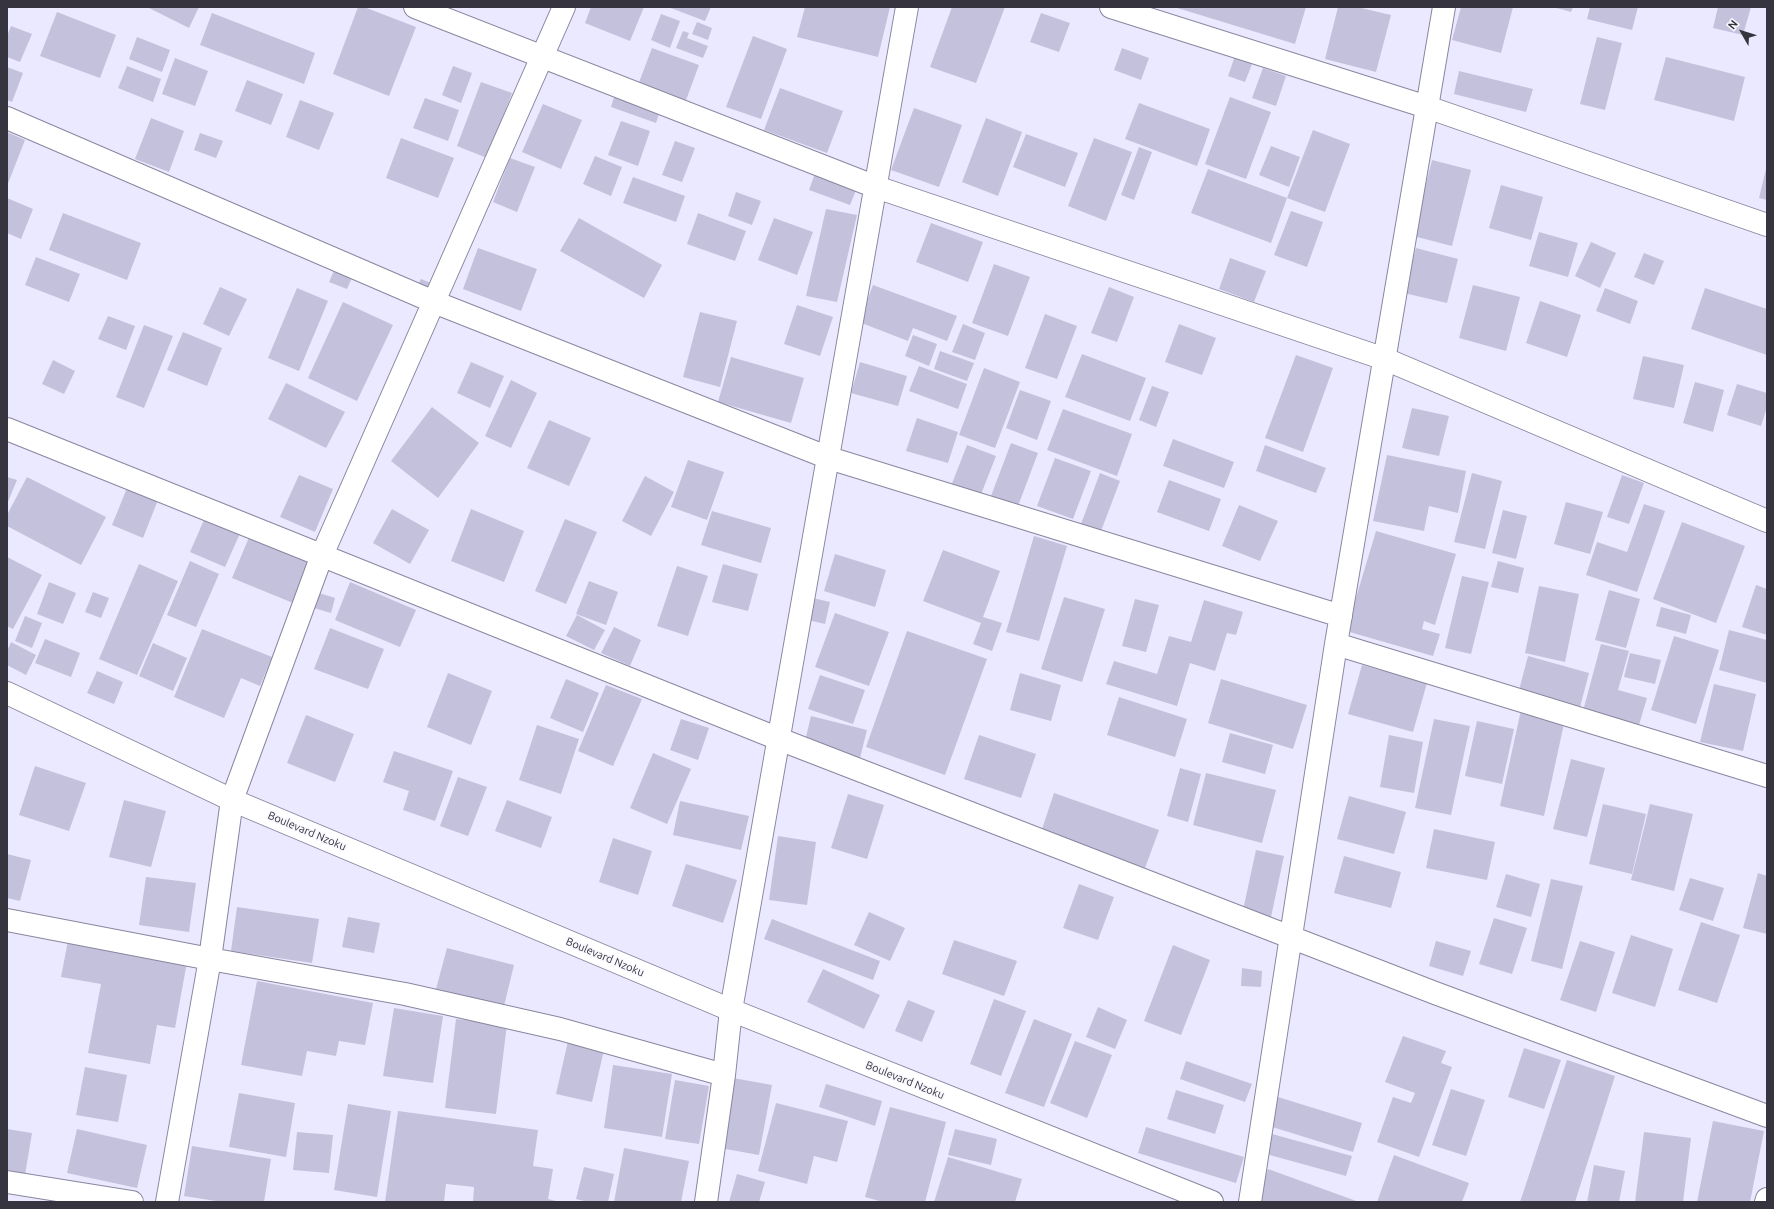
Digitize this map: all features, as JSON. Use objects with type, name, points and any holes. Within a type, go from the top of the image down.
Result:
[{"type":"street","points":[[415,7],[876,188],[1385,359],[1767,520]]},
{"type":"street","points":[[167,1202],[210,960],[232,800],[322,555],[564,7]]},
{"type":"street","points":[[706,1202],[724,1075],[731,1010],[907,7]]},
{"type":"street","points":[[1112,7],[1427,107],[1767,225]]},
{"type":"street","points":[[1250,1202],[1336,644],[1444,7]]},
{"type":"street","points":[[7,118],[434,302],[829,458],[1341,616]]},
{"type":"street","points":[[7,429],[779,739],[1290,938],[1767,1116]]},
{"type":"street","points":[[1336,644],[1767,776]]},
{"type":"street","name":"Boulevard Nzoku","points":[[7,693],[232,800],[731,1010],[1212,1202]]},
{"type":"street","points":[[7,920],[210,960],[413,996],[560,1029],[724,1075]]},
{"type":"street","points":[[7,1182],[132,1202]]},
{"type":"building","points":[[147,7],[199,7],[189,28]]},
{"type":"building","points":[[358,7],[364,7],[416,27],[389,96],[333,74]]},
{"type":"building","points":[[591,7],[644,7],[630,41],[585,23]]},
{"type":"building","points":[[668,7],[711,7],[705,21]]},
{"type":"building","points":[[805,7],[890,7],[878,57],[797,37]]},
{"type":"building","points":[[952,7],[1005,7],[976,83],[930,67]]},
{"type":"building","points":[[1174,7],[1306,7],[1295,44]]},
{"type":"building","points":[[1338,7],[1357,7],[1391,15],[1376,72],[1325,59]]},
{"type":"building","points":[[1461,7],[1513,7],[1501,53],[1452,40]]},
{"type":"building","points":[[1553,7],[1573,7],[1571,12]]},
{"type":"building","points":[[1590,7],[1638,7],[1632,30],[1587,19]]},
{"type":"building","points":[[1718,7],[1751,7],[1743,35],[1713,28]]},
{"type":"building","points":[[57,12],[116,35],[100,78],[40,56]]},
{"type":"building","points":[[212,13],[315,53],[304,84],[200,45]]},
{"type":"building","points":[[1041,13],[1070,23],[1059,52],[1030,42]]},
{"type":"building","points":[[661,14],[680,21],[670,48],[651,40]]},
{"type":"building","points":[[697,22],[712,28],[708,40],[692,34]]},
{"type":"building","points":[[11,26],[32,34],[20,62],[7,57],[7,36]]},
{"type":"building","points":[[683,31],[689,33],[687,38],[708,46],[703,58],[676,48]]},
{"type":"building","points":[[753,36],[787,49],[761,119],[726,107]]},
{"type":"building","points":[[137,37],[170,50],[162,72],[129,59]]},
{"type":"building","points":[[1597,37],[1622,43],[1605,110],[1580,104]]},
{"type":"building","points":[[652,48],[699,65],[685,103],[638,85]]},
{"type":"building","points":[[1122,48],[1149,58],[1141,80],[1114,70]]},
{"type":"building","points":[[1236,53],[1254,59],[1245,82],[1228,76]]},
{"type":"building","points":[[1666,57],[1745,77],[1734,121],[1654,100]]},
{"type":"building","points":[[175,58],[208,71],[195,106],[162,94]]},
{"type":"building","points":[[127,66],[161,79],[153,102],[118,88]]},
{"type":"building","points":[[453,66],[472,73],[461,103],[442,95]]},
{"type":"building","points":[[7,67],[23,73],[12,102],[7,100]]},
{"type":"building","points":[[1263,68],[1286,76],[1276,106],[1252,98]]},
{"type":"building","points":[[1459,71],[1533,89],[1526,112],[1454,94]]},
{"type":"building","points":[[247,80],[283,94],[271,125],[235,111]]},
{"type":"building","points":[[481,82],[512,93],[487,158],[457,146]]},
{"type":"building","points":[[780,88],[843,111],[827,153],[764,130]]},
{"type":"building","points":[[614,97],[659,114],[656,123],[611,107]]},
{"type":"building","points":[[1230,97],[1271,112],[1246,179],[1205,164]]},
{"type":"building","points":[[425,98],[459,110],[448,141],[413,128]]},
{"type":"building","points":[[300,100],[334,113],[319,150],[286,137]]},
{"type":"building","points":[[1139,103],[1210,129],[1197,166],[1125,139]]},
{"type":"building","points":[[543,104],[582,120],[561,169],[522,152]]},
{"type":"building","points":[[914,108],[962,125],[939,187],[891,170]]},
{"type":"building","points":[[151,118],[184,131],[169,172],[135,159]]},
{"type":"building","points":[[986,118],[1022,132],[998,196],[962,182]]},
{"type":"building","points":[[621,121],[650,131],[638,166],[608,155]]},
{"type":"building","points":[[1313,130],[1350,144],[1325,212],[1287,198]]},
{"type":"building","points":[[7,132],[25,140],[7,186]]},
{"type":"building","points":[[200,133],[223,141],[216,158],[194,150]]},
{"type":"building","points":[[1026,134],[1078,153],[1065,187],[1013,167]]},
{"type":"building","points":[[401,138],[454,158],[438,198],[386,178]]},
{"type":"building","points":[[1094,138],[1132,152],[1106,221],[1068,206]]},
{"type":"building","points":[[675,141],[695,148],[682,182],[662,175]]},
{"type":"building","points":[[1271,146],[1300,157],[1289,187],[1259,175]]},
{"type":"building","points":[[1139,147],[1152,152],[1134,200],[1121,195]]},
{"type":"building","points":[[595,156],[622,167],[611,196],[583,184]]},
{"type":"building","points":[[510,158],[535,167],[517,212],[493,202]]},
{"type":"building","points":[[1432,160],[1471,170],[1452,246],[1413,236]]},
{"type":"building","points":[[817,168],[859,183],[850,205],[809,190]]},
{"type":"building","points":[[1208,169],[1287,198],[1271,243],[1191,213]]},
{"type":"building","points":[[1767,169],[1767,200],[1759,198]]},
{"type":"building","points":[[633,177],[685,196],[676,222],[623,203]]},
{"type":"building","points":[[1501,185],[1543,197],[1531,240],[1489,228]]},
{"type":"building","points":[[736,192],[761,201],[752,225],[728,216]]},
{"type":"building","points":[[7,198],[33,209],[21,239],[7,233]]},
{"type":"building","points":[[826,209],[857,215],[837,302],[806,296]]},
{"type":"building","points":[[1291,211],[1323,222],[1307,267],[1274,255]]},
{"type":"building","points":[[63,213],[141,243],[127,280],[49,250]]},
{"type":"building","points":[[698,213],[746,231],[735,261],[687,244]]},
{"type":"building","points":[[579,218],[662,265],[644,298],[560,251]]},
{"type":"building","points":[[774,218],[813,232],[797,275],[758,260]]},
{"type":"building","points":[[931,223],[983,242],[968,282],[916,262]]},
{"type":"building","points":[[1539,232],[1578,243],[1568,277],[1529,266]]},
{"type":"building","points":[[1591,242],[1616,253],[1600,288],[1575,276]]},
{"type":"building","points":[[478,248],[537,269],[521,311],[463,289]]},
{"type":"building","points":[[1416,248],[1458,259],[1447,303],[1404,293]]},
{"type":"building","points":[[1644,253],[1664,261],[1654,285],[1634,277]]},
{"type":"building","points":[[36,257],[80,274],[69,302],[25,285]]},
{"type":"building","points":[[1230,258],[1266,271],[1254,302],[1219,289]]},
{"type":"building","points":[[994,264],[1030,277],[1008,336],[972,323]]},
{"type":"building","points":[[336,266],[354,273],[347,289],[329,282]]},
{"type":"building","points":[[421,279],[436,285],[433,292],[417,286]]},
{"type":"building","points":[[873,285],[957,316],[947,341],[913,328],[908,341],[859,322]]},
{"type":"building","points":[[1473,285],[1520,297],[1506,351],[1459,338]]},
{"type":"building","points":[[220,287],[247,299],[229,336],[203,324]]},
{"type":"building","points":[[1109,287],[1134,297],[1117,342],[1091,333]]},
{"type":"building","points":[[297,288],[328,301],[299,371],[268,358]]},
{"type":"building","points":[[1605,288],[1638,301],[1630,324],[1596,311]]},
{"type":"building","points":[[1705,288],[1767,309],[1767,355],[1691,329]]},
{"type":"building","points":[[1540,301],[1581,315],[1567,357],[1526,343]]},
{"type":"building","points":[[343,302],[393,325],[357,401],[308,378]]},
{"type":"building","points":[[797,305],[833,317],[820,356],[784,344]]},
{"type":"building","points":[[700,312],[737,321],[720,387],[683,377]]},
{"type":"building","points":[[1045,314],[1077,326],[1057,379],[1025,368]]},
{"type":"building","points":[[108,316],[135,326],[126,350],[98,339]]},
{"type":"building","points":[[963,324],[985,333],[975,360],[952,352]]},
{"type":"building","points":[[1179,324],[1216,338],[1202,375],[1165,362]]},
{"type":"building","points":[[144,325],[173,336],[144,408],[116,397]]},
{"type":"building","points":[[183,332],[222,348],[207,386],[167,370]]},
{"type":"building","points":[[913,335],[937,344],[929,366],[905,356]]},
{"type":"building","points":[[940,351],[974,363],[967,381],[934,369]]},
{"type":"building","points":[[1082,354],[1146,378],[1130,421],[1065,397]]},
{"type":"building","points":[[1296,355],[1333,368],[1303,452],[1265,438]]},
{"type":"building","points":[[1643,356],[1684,365],[1674,408],[1633,399]]},
{"type":"building","points":[[731,357],[804,378],[791,423],[718,402]]},
{"type":"building","points":[[53,360],[75,371],[64,394],[42,384]]},
{"type":"building","points":[[471,362],[504,376],[490,408],[457,393]]},
{"type":"building","points":[[860,362],[907,376],[898,406],[851,393]]},
{"type":"building","points":[[919,366],[967,384],[958,409],[909,391]]},
{"type":"building","points":[[984,368],[1020,382],[995,448],[959,435]]},
{"type":"building","points":[[511,380],[537,393],[511,448],[485,436]]},
{"type":"building","points":[[1695,382],[1724,390],[1713,432],[1683,423]]},
{"type":"building","points":[[286,383],[345,412],[326,448],[268,419]]},
{"type":"building","points":[[1737,384],[1767,393],[1767,407],[1761,426],[1727,415]]},
{"type":"building","points":[[1152,386],[1169,392],[1156,427],[1139,420]]},
{"type":"building","points":[[1020,390],[1051,401],[1037,440],[1006,428]]},
{"type":"building","points":[[432,407],[479,443],[438,498],[391,461]]},
{"type":"building","points":[[1412,408],[1449,416],[1439,456],[1402,448]]},
{"type":"building","points":[[1063,409],[1132,434],[1117,476],[1047,450]]},
{"type":"building","points":[[917,418],[958,432],[948,463],[906,451]]},
{"type":"building","points":[[549,420],[591,438],[569,486],[527,468]]},
{"type":"building","points":[[1173,439],[1234,462],[1224,488],[1163,466]]},
{"type":"building","points":[[1011,443],[1038,453],[1018,506],[991,496]]},
{"type":"building","points":[[967,445],[996,456],[980,497],[951,486]]},
{"type":"building","points":[[1265,445],[1326,468],[1316,493],[1256,471]]},
{"type":"building","points":[[1387,455],[1466,471],[1458,513],[1429,506],[1424,531],[1373,521]]},
{"type":"building","points":[[1055,458],[1091,471],[1073,519],[1037,506]]},
{"type":"building","points":[[688,460],[724,472],[707,520],[671,507]]},
{"type":"building","points":[[1100,473],[1120,481],[1101,531],[1081,524]]},
{"type":"building","points":[[1472,473],[1502,481],[1485,549],[1454,542]]},
{"type":"building","points":[[299,475],[333,489],[315,532],[280,517]]},
{"type":"building","points":[[1622,475],[1644,483],[1629,524],[1607,517]]},
{"type":"building","points":[[645,476],[674,492],[651,536],[622,521]]},
{"type":"building","points":[[7,477],[17,480],[7,504]]},
{"type":"building","points":[[27,477],[106,517],[81,565],[7,526],[7,515]]},
{"type":"building","points":[[1169,480],[1221,499],[1209,531],[1157,512]]},
{"type":"building","points":[[127,488],[158,500],[143,538],[112,525]]},
{"type":"building","points":[[1566,502],[1603,512],[1590,554],[1554,544]]},
{"type":"building","points":[[1644,504],[1665,511],[1637,592],[1586,575],[1597,542],[1627,552]]},
{"type":"building","points":[[1239,505],[1278,521],[1260,561],[1222,546]]},
{"type":"building","points":[[392,509],[429,530],[410,564],[373,543]]},
{"type":"building","points":[[471,509],[524,531],[504,582],[451,561]]},
{"type":"building","points":[[1503,510],[1527,516],[1516,559],[1492,553]]},
{"type":"building","points":[[712,511],[771,528],[761,563],[701,545]]},
{"type":"building","points":[[207,513],[242,529],[225,567],[190,552]]},
{"type":"building","points":[[565,519],[597,532],[566,604],[535,591]]},
{"type":"building","points":[[1682,522],[1745,546],[1716,623],[1653,599]]},
{"type":"building","points":[[1376,531],[1456,554],[1435,625],[1424,621],[1422,629],[1440,634],[1433,656],[1346,631]]},
{"type":"building","points":[[250,535],[311,560],[293,603],[232,578]]},
{"type":"building","points":[[1034,536],[1067,546],[1039,641],[1006,632]]},
{"type":"building","points":[[943,550],[1000,571],[983,617],[1002,623],[992,651],[973,644],[981,623],[923,601]]},
{"type":"building","points":[[835,554],[886,570],[875,607],[824,591]]},
{"type":"building","points":[[7,557],[42,575],[13,629],[7,626]]},
{"type":"building","points":[[190,561],[219,574],[196,627],[167,615]]},
{"type":"building","points":[[1498,561],[1524,568],[1518,593],[1491,587]]},
{"type":"building","points":[[139,564],[178,581],[137,675],[99,659]]},
{"type":"building","points":[[723,564],[758,574],[748,611],[712,602]]},
{"type":"building","points":[[677,566],[708,576],[688,636],[657,626]]},
{"type":"building","points":[[1462,576],[1489,582],[1471,654],[1445,648]]},
{"type":"building","points":[[589,581],[618,592],[606,625],[576,614]]},
{"type":"building","points":[[49,582],[76,593],[63,624],[37,614]]},
{"type":"building","points":[[350,582],[416,610],[400,647],[335,620]]},
{"type":"building","points":[[1756,585],[1767,589],[1767,635],[1742,627]]},
{"type":"building","points":[[1539,586],[1579,594],[1565,662],[1525,653]]},
{"type":"building","points":[[1609,590],[1640,599],[1626,648],[1595,640]]},
{"type":"building","points":[[93,592],[109,598],[101,618],[85,612]]},
{"type":"building","points":[[319,593],[335,598],[331,613],[314,608]]},
{"type":"building","points":[[1064,597],[1105,609],[1082,682],[1041,669]]},
{"type":"building","points":[[813,598],[830,602],[825,624],[808,620]]},
{"type":"building","points":[[1135,599],[1159,605],[1146,652],[1122,646]]},
{"type":"building","points":[[1204,600],[1243,612],[1236,635],[1227,633],[1215,671],[1190,663],[1177,706],[1106,684],[1114,661],[1157,674],[1169,636],[1191,642]]},
{"type":"building","points":[[1661,607],[1691,615],[1686,634],[1656,626]]},
{"type":"building","points":[[835,613],[889,632],[869,686],[815,667]]},
{"type":"building","points":[[577,615],[605,630],[594,650],[566,636]]},
{"type":"building","points":[[25,616],[42,623],[32,648],[15,641]]},
{"type":"building","points":[[614,627],[641,640],[630,666],[601,653]]},
{"type":"building","points":[[330,628],[384,649],[368,689],[314,669]]},
{"type":"building","points":[[202,629],[272,657],[260,686],[241,678],[224,718],[174,697]]},
{"type":"building","points":[[1729,630],[1767,640],[1767,683],[1719,670]]},
{"type":"building","points":[[907,631],[987,659],[945,775],[866,747]]},
{"type":"building","points":[[1674,636],[1719,650],[1696,724],[1651,710]]},
{"type":"building","points":[[45,639],[80,653],[71,677],[35,663]]},
{"type":"building","points":[[11,642],[36,655],[26,675],[7,665],[7,651]]},
{"type":"building","points":[[153,643],[187,658],[173,691],[139,676]]},
{"type":"building","points":[[1601,644],[1629,651],[1618,690],[1647,698],[1639,725],[1583,711]]},
{"type":"building","points":[[1630,653],[1661,660],[1655,684],[1624,677]]},
{"type":"building","points":[[1528,656],[1589,673],[1579,711],[1518,694]]},
{"type":"building","points":[[1362,665],[1427,683],[1413,732],[1348,714]]},
{"type":"building","points":[[97,671],[123,682],[114,704],[87,693]]},
{"type":"building","points":[[448,673],[492,691],[471,745],[427,727]]},
{"type":"building","points":[[1020,673],[1061,685],[1051,721],[1010,710]]},
{"type":"building","points":[[820,675],[865,690],[853,724],[808,709]]},
{"type":"building","points":[[566,679],[599,693],[583,732],[550,718]]},
{"type":"building","points":[[1221,679],[1307,705],[1293,749],[1208,723]]},
{"type":"building","points":[[1714,684],[1756,694],[1743,751],[1700,742]]},
{"type":"building","points":[[606,685],[642,699],[613,766],[578,751]]},
{"type":"building","points":[[1119,697],[1187,719],[1175,757],[1107,735]]},
{"type":"building","points":[[1521,710],[1565,719],[1544,816],[1500,806]]},
{"type":"building","points":[[306,715],[354,734],[335,782],[287,763]]},
{"type":"building","points":[[811,716],[867,730],[860,758],[804,745]]},
{"type":"building","points":[[681,719],[709,728],[698,760],[670,750]]},
{"type":"building","points":[[1434,719],[1470,726],[1451,815],[1415,808]]},
{"type":"building","points":[[1477,721],[1514,729],[1502,784],[1465,776]]},
{"type":"building","points":[[537,725],[579,739],[561,794],[519,780]]},
{"type":"building","points":[[1230,733],[1273,745],[1265,774],[1222,762]]},
{"type":"building","points":[[979,735],[1036,754],[1021,798],[964,779]]},
{"type":"building","points":[[1389,735],[1423,742],[1414,793],[1380,787]]},
{"type":"building","points":[[394,751],[453,771],[435,821],[403,810],[409,791],[383,782]]},
{"type":"building","points":[[653,753],[691,769],[667,824],[630,808]]},
{"type":"building","points":[[1571,759],[1605,768],[1587,837],[1553,829]]},
{"type":"building","points":[[35,766],[86,783],[69,831],[19,815]]},
{"type":"building","points":[[1180,768],[1201,774],[1188,822],[1167,816]]},
{"type":"building","points":[[1206,773],[1276,790],[1262,843],[1193,825]]},
{"type":"building","points":[[458,777],[487,787],[468,836],[440,826]]},
{"type":"building","points":[[1054,793],[1159,830],[1145,868],[1041,832]]},
{"type":"building","points":[[848,794],[884,805],[867,859],[831,848]]},
{"type":"building","points":[[1349,796],[1406,812],[1394,854],[1337,839]]},
{"type":"building","points":[[124,800],[166,811],[151,867],[109,857]]},
{"type":"building","points":[[507,800],[552,817],[541,848],[495,831]]},
{"type":"building","points":[[680,801],[749,816],[741,850],[673,835]]},
{"type":"building","points":[[1603,804],[1646,814],[1632,874],[1589,864]]},
{"type":"building","points":[[1650,804],[1693,814],[1674,891],[1631,880]]},
{"type":"building","points":[[1434,829],[1495,842],[1487,880],[1426,868]]},
{"type":"building","points":[[778,836],[816,842],[807,905],[769,900]]},
{"type":"building","points":[[613,838],[652,851],[638,895],[599,882]]},
{"type":"building","points":[[1256,850],[1284,856],[1271,917],[1243,910]]},
{"type":"building","points":[[7,854],[31,860],[20,901],[7,898]]},
{"type":"building","points":[[1344,856],[1401,872],[1391,908],[1334,893]]},
{"type":"building","points":[[686,864],[737,880],[723,923],[672,906]]},
{"type":"building","points":[[1758,873],[1767,876],[1767,934],[1743,928]]},
{"type":"building","points":[[1506,874],[1540,884],[1531,917],[1496,907]]},
{"type":"building","points":[[146,877],[196,883],[189,932],[139,925]]},
{"type":"building","points":[[1690,878],[1724,888],[1713,921],[1679,910]]},
{"type":"building","points":[[1551,879],[1583,886],[1562,969],[1531,961]]},
{"type":"building","points":[[1079,884],[1114,897],[1098,940],[1063,928]]},
{"type":"building","points":[[237,907],[319,919],[312,963],[231,951]]},
{"type":"building","points":[[869,912],[905,928],[890,961],[854,945]]},
{"type":"building","points":[[348,917],[380,923],[374,953],[342,947]]},
{"type":"building","points":[[1494,918],[1527,928],[1512,974],[1479,964]]},
{"type":"building","points":[[772,919],[880,961],[873,980],[764,939]]},
{"type":"building","points":[[1701,922],[1740,935],[1717,1003],[1678,990]]},
{"type":"building","points":[[1631,935],[1673,949],[1655,1007],[1612,993]]},
{"type":"building","points":[[954,940],[1017,961],[1004,996],[942,974]]},
{"type":"building","points":[[68,941],[187,962],[175,1028],[157,1025],[150,1064],[88,1053],[101,984],[61,977]]},
{"type":"building","points":[[1436,941],[1471,951],[1463,976],[1429,966]]},
{"type":"building","points":[[1580,941],[1615,952],[1596,1012],[1560,1000]]},
{"type":"building","points":[[1173,945],[1210,960],[1181,1035],[1144,1021]]},
{"type":"building","points":[[447,948],[514,965],[504,1006],[436,989]]},
{"type":"building","points":[[1242,968],[1262,971],[1261,987],[1241,986]]},
{"type":"building","points":[[823,969],[880,995],[864,1029],[807,1002]]},
{"type":"building","points":[[257,981],[373,1003],[365,1045],[339,1041],[336,1056],[307,1051],[302,1076],[241,1065]]},
{"type":"building","points":[[994,999],[1026,1011],[1001,1076],[970,1064]]},
{"type":"building","points":[[908,1000],[935,1011],[922,1042],[895,1031]]},
{"type":"building","points":[[1098,1007],[1127,1020],[1115,1049],[1086,1037]]},
{"type":"building","points":[[394,1008],[443,1016],[433,1083],[383,1076]]},
{"type":"building","points":[[456,1019],[507,1024],[496,1114],[445,1108]]},
{"type":"building","points":[[1034,1019],[1072,1034],[1044,1107],[1005,1093]]},
{"type":"building","points":[[1403,1036],[1446,1051],[1441,1063],[1452,1067],[1419,1157],[1377,1142],[1393,1097],[1411,1103],[1415,1093],[1385,1082]]},
{"type":"building","points":[[568,1041],[604,1050],[592,1102],[556,1094]]},
{"type":"building","points":[[1075,1041],[1112,1055],[1087,1118],[1050,1103]]},
{"type":"building","points":[[1524,1048],[1561,1060],[1544,1109],[1508,1097]]},
{"type":"building","points":[[1567,1060],[1615,1076],[1575,1202],[1520,1202]]},
{"type":"building","points":[[1186,1061],[1252,1084],[1245,1102],[1180,1079]]},
{"type":"building","points":[[613,1065],[672,1074],[662,1137],[604,1128]]},
{"type":"building","points":[[85,1067],[127,1075],[118,1122],[76,1115]]},
{"type":"building","points":[[733,1078],[772,1085],[759,1155],[720,1148]]},
{"type":"building","points":[[675,1080],[709,1086],[699,1144],[665,1139]]},
{"type":"building","points":[[826,1084],[882,1101],[875,1126],[819,1107]]},
{"type":"building","points":[[1451,1089],[1485,1100],[1466,1156],[1432,1145]]},
{"type":"building","points":[[1176,1090],[1224,1105],[1215,1134],[1167,1119]]},
{"type":"building","points":[[239,1093],[295,1103],[286,1157],[229,1147]]},
{"type":"building","points":[[1278,1097],[1362,1123],[1353,1152],[1269,1126]]},
{"type":"building","points":[[776,1103],[848,1121],[837,1162],[814,1156],[807,1184],[758,1171]]},
{"type":"building","points":[[348,1104],[391,1111],[377,1197],[334,1190]]},
{"type":"building","points":[[890,1107],[946,1122],[925,1202],[883,1202],[865,1197]]},
{"type":"building","points":[[398,1111],[538,1130],[533,1166],[553,1169],[548,1199],[556,1202],[473,1202],[474,1187],[446,1184],[444,1202],[385,1202]]},
{"type":"building","points":[[1713,1121],[1764,1131],[1750,1202],[1697,1202]]},
{"type":"building","points":[[1146,1127],[1244,1157],[1236,1183],[1138,1153]]},
{"type":"building","points":[[7,1129],[32,1133],[25,1175],[7,1172]]},
{"type":"building","points":[[77,1129],[147,1145],[137,1188],[67,1173]]},
{"type":"building","points":[[955,1129],[997,1139],[991,1165],[948,1155]]},
{"type":"building","points":[[297,1132],[333,1135],[329,1173],[293,1170]]},
{"type":"building","points":[[1644,1132],[1691,1138],[1683,1202],[1635,1202]]},
{"type":"building","points":[[1272,1134],[1352,1156],[1346,1176],[1266,1154]]},
{"type":"building","points":[[192,1146],[271,1159],[264,1202],[222,1202],[184,1196]]},
{"type":"building","points":[[624,1148],[689,1161],[681,1202],[614,1202]]},
{"type":"building","points":[[1394,1155],[1469,1183],[1462,1202],[1377,1202]]},
{"type":"building","points":[[948,1157],[1022,1179],[1015,1202],[934,1202]]},
{"type":"building","points":[[1594,1165],[1625,1171],[1619,1202],[1587,1202]]},
{"type":"building","points":[[584,1167],[614,1174],[608,1202],[588,1202],[576,1199]]},
{"type":"building","points":[[1268,1169],[1359,1202],[1255,1202]]},
{"type":"building","points":[[737,1174],[765,1182],[759,1202],[729,1202]]}]
